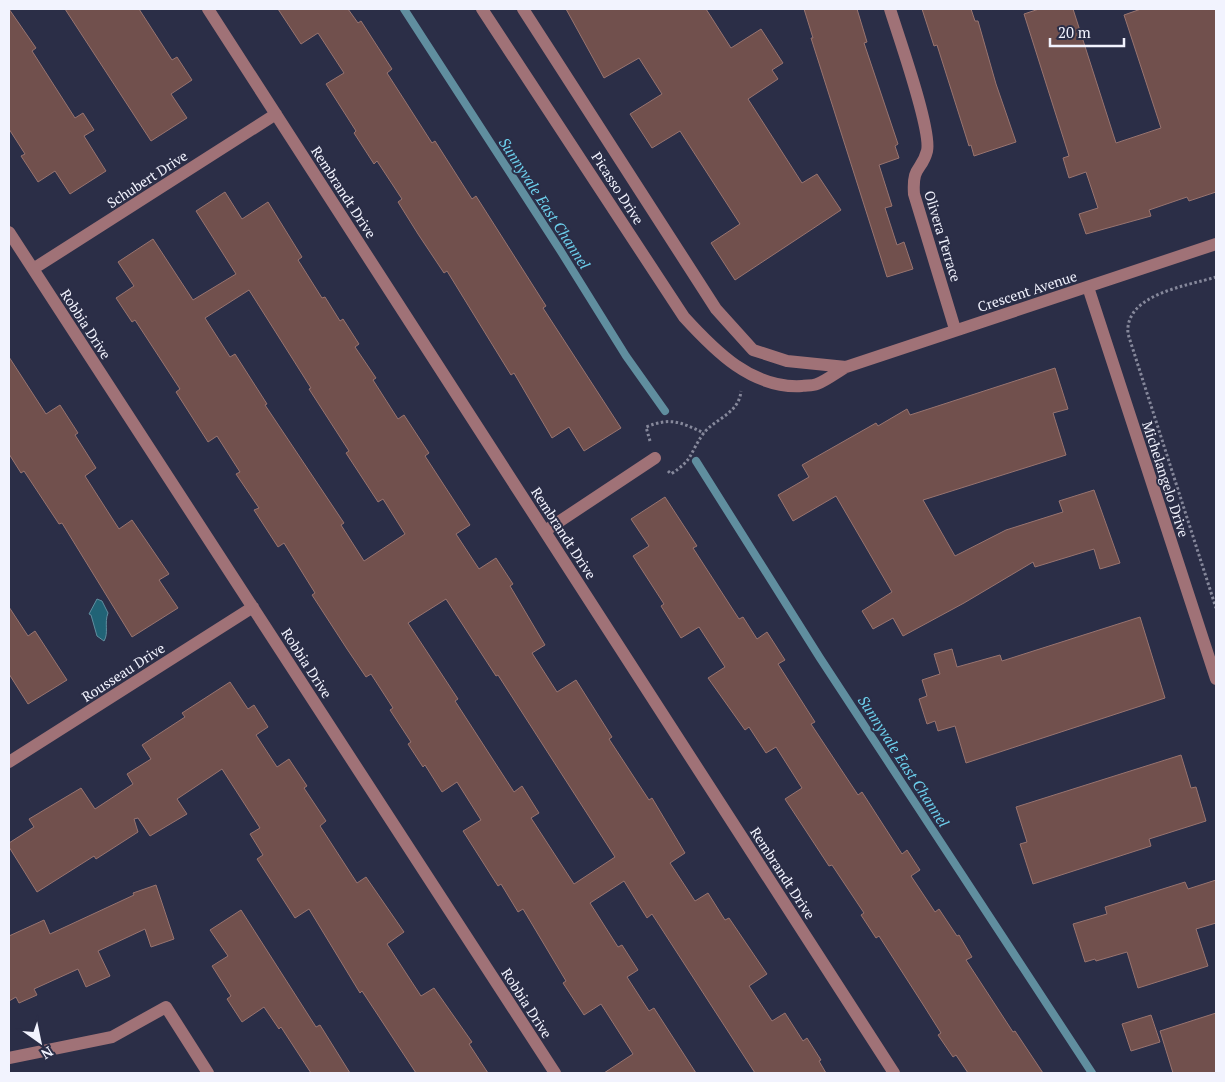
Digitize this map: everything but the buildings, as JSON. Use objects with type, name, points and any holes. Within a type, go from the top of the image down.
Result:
[{"type":"street","name":"Rembrandt Drive","points":[[208,9],[894,1073]]},
{"type":"street","name":"Picasso Drive","points":[[482,9],[684,317],[709,345],[743,371]]},
{"type":"street","name":"Picasso Drive","points":[[523,9],[716,309],[753,350]]},
{"type":"street","name":"Olivera Terrace","points":[[890,9],[925,124],[927,151],[913,176],[914,194],[955,329]]},
{"type":"street","name":"Schubert Drive","points":[[33,270],[276,114]]},
{"type":"street","name":"Robbia Drive","points":[[9,232],[555,1073]]},
{"type":"street","name":"Crescent Avenue","points":[[743,371],[760,379],[787,386],[816,385],[846,367],[955,329],[1216,244]]},
{"type":"street","name":"Michelangelo Drive","points":[[1088,287],[1216,679]]},
{"type":"street","name":"Crescent Avenue","points":[[753,350],[788,361],[846,367]]},
{"type":"street","points":[[545,531],[655,458]]},
{"type":"street","name":"Rousseau Drive","points":[[9,762],[253,607]]},
{"type":"street","points":[[9,1058],[112,1037],[166,1007],[208,1073]]},
{"type":"path","points":[[1216,277],[1142,302],[1130,316],[1127,325],[1128,334],[1216,608]]},
{"type":"path","points":[[704,433],[681,422],[664,420],[646,427],[655,458],[671,474],[687,464],[704,433],[726,417],[741,396],[743,371]]},
{"type":"water","points":[[97,599],[102,601],[108,613],[104,641],[97,636],[91,615],[89,614]]},
{"type":"waterway","name":"Sunnyvale East Channel","points":[[404,9],[560,250],[626,356],[665,411]]},
{"type":"waterway","name":"Sunnyvale East Channel","points":[[696,461],[820,658],[1092,1073]]}]
